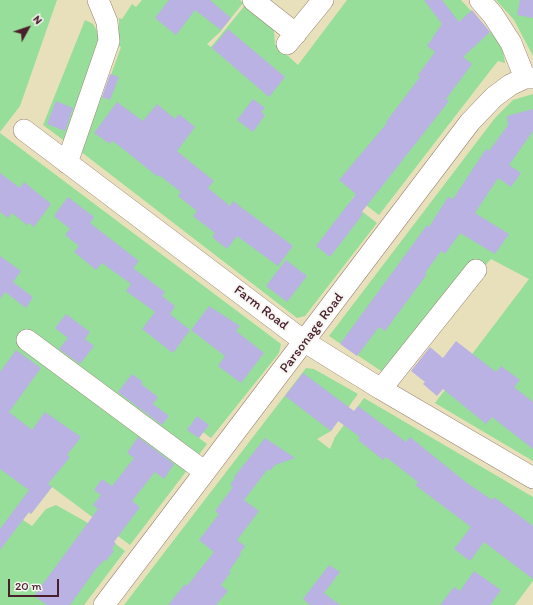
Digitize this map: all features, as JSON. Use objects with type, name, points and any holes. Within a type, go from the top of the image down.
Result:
[{"type":"street","points":[[67,163],[109,42],[107,22],[98,0]]},
{"type":"street","points":[[253,0],[291,39],[323,0]]},
{"type":"street","points":[[480,0],[493,15],[511,43],[529,78]]},
{"type":"street","name":"Parsonage Road","points":[[104,605],[305,342],[470,122],[494,97],[510,85],[529,78]]},
{"type":"street","name":"Farm Road","points":[[24,130],[305,342],[381,389],[533,478]]},
{"type":"street","points":[[381,389],[476,270]]},
{"type":"street","points":[[27,340],[205,472]]},
{"type":"green space","points":[[0,0],[57,0],[20,106],[0,132]]},
{"type":"green space","points":[[142,0],[240,0],[243,3],[220,32],[207,44],[211,47],[246,4],[273,19],[275,44],[298,65],[347,0],[461,0],[495,37],[503,51],[505,63],[498,61],[379,215],[354,196],[350,202],[377,223],[305,316],[297,318],[80,151],[101,97],[103,97],[121,47],[119,46],[119,18],[122,19],[132,4],[136,7]]},
{"type":"green space","points":[[496,0],[533,0],[533,56],[514,20]]},
{"type":"green space","points":[[85,20],[93,24],[97,31],[99,40],[66,142],[43,125]]},
{"type":"green space","points":[[533,94],[533,461],[435,403],[529,279],[491,259],[387,375],[329,336],[495,118],[513,100]]},
{"type":"green space","points":[[0,133],[281,344],[279,353],[211,438],[203,432],[199,438],[207,444],[130,545],[52,487],[31,514],[29,512],[23,520],[32,526],[46,509],[56,505],[88,523],[125,551],[84,605],[0,605]]},
{"type":"green space","points":[[306,368],[314,369],[358,394],[331,431],[317,439],[330,449],[335,437],[364,398],[533,497],[533,581],[515,605],[124,605]]},
{"type":"building","points":[[169,0],[210,0],[231,18],[221,30],[195,10],[176,35],[155,18]]},
{"type":"building","points":[[424,0],[442,0],[459,22],[472,10],[490,32],[463,57],[472,64],[446,99],[449,101],[361,213],[363,214],[330,257],[316,246],[356,194],[339,180],[387,123],[386,122],[420,77],[418,75],[435,52],[427,46],[442,24]]},
{"type":"building","points":[[520,0],[533,0],[533,18],[517,15]]},
{"type":"building","points":[[228,29],[285,77],[269,97],[212,48]]},
{"type":"building","points":[[110,74],[119,77],[110,100],[102,97]]},
{"type":"building","points":[[253,99],[265,108],[261,112],[265,115],[253,132],[237,120]]},
{"type":"building","points":[[56,101],[73,108],[65,131],[47,124]]},
{"type":"building","points":[[117,102],[143,121],[157,104],[175,119],[179,114],[195,127],[177,151],[214,181],[208,188],[230,206],[233,201],[293,246],[278,266],[237,236],[227,249],[212,237],[215,233],[193,216],[197,211],[178,196],[181,192],[159,175],[158,177],[118,145],[112,141],[110,144],[94,133]]},
{"type":"building","points":[[533,109],[533,131],[509,165],[521,173],[511,187],[498,178],[475,213],[509,234],[495,254],[460,233],[445,254],[441,251],[425,273],[427,274],[385,331],[379,327],[357,356],[340,344],[427,225],[429,227],[448,197],[453,199],[486,149],[489,151],[508,125],[507,116]]},
{"type":"building","points":[[0,173],[20,188],[24,182],[51,204],[34,227],[29,223],[27,225],[12,213],[8,218],[0,212]]},
{"type":"building","points":[[68,197],[94,217],[90,223],[139,261],[133,268],[165,292],[162,296],[175,306],[170,314],[190,330],[173,353],[142,329],[155,312],[126,291],[131,284],[102,263],[96,270],[74,252],[79,246],[65,235],[70,229],[54,216]]},
{"type":"building","points":[[0,256],[21,271],[13,282],[33,297],[26,308],[5,292],[0,299]]},
{"type":"building","points":[[286,260],[307,276],[287,302],[266,286]]},
{"type":"building","points":[[209,306],[240,326],[236,331],[264,353],[241,383],[218,366],[225,356],[191,330]]},
{"type":"building","points":[[66,314],[90,332],[85,339],[94,346],[80,364],[59,349],[68,338],[55,328]]},
{"type":"building","points":[[456,341],[496,372],[501,366],[520,380],[514,387],[533,402],[533,449],[492,417],[486,424],[443,389],[437,396],[423,384],[425,382],[411,371],[430,347],[443,358]]},
{"type":"building","points":[[16,350],[41,368],[9,412],[32,430],[45,412],[81,437],[67,455],[70,457],[48,484],[52,487],[31,514],[29,512],[0,550],[0,529],[29,490],[0,469],[0,372]]},
{"type":"building","points":[[303,373],[354,411],[358,406],[406,442],[410,437],[467,483],[492,500],[494,497],[533,526],[533,579],[484,542],[470,561],[454,549],[471,527],[415,485],[418,482],[386,457],[383,460],[358,440],[360,437],[338,421],[331,431],[285,396]]},
{"type":"building","points":[[132,374],[143,382],[141,384],[158,397],[153,404],[169,416],[162,425],[118,392]]},
{"type":"building","points":[[197,416],[209,425],[199,438],[187,430]]},
{"type":"building","points":[[138,437],[174,464],[164,479],[155,472],[132,501],[140,507],[114,542],[116,543],[112,549],[114,551],[106,561],[104,560],[96,569],[70,605],[47,605],[34,596],[98,509],[93,505],[101,495],[94,490],[102,479],[112,486],[134,458],[127,453]]},
{"type":"building","points":[[265,438],[295,458],[275,465],[270,471],[268,469],[244,500],[259,511],[237,540],[245,546],[229,571],[231,572],[221,585],[228,591],[216,605],[168,605],[185,584],[187,586],[214,552],[199,540],[219,514],[215,511],[233,487],[230,485],[235,478],[234,477]]},
{"type":"building","points":[[329,565],[340,572],[324,593],[340,605],[310,605],[303,599]]},
{"type":"building","points":[[474,571],[501,590],[490,605],[440,605],[454,587],[460,591]]}]
